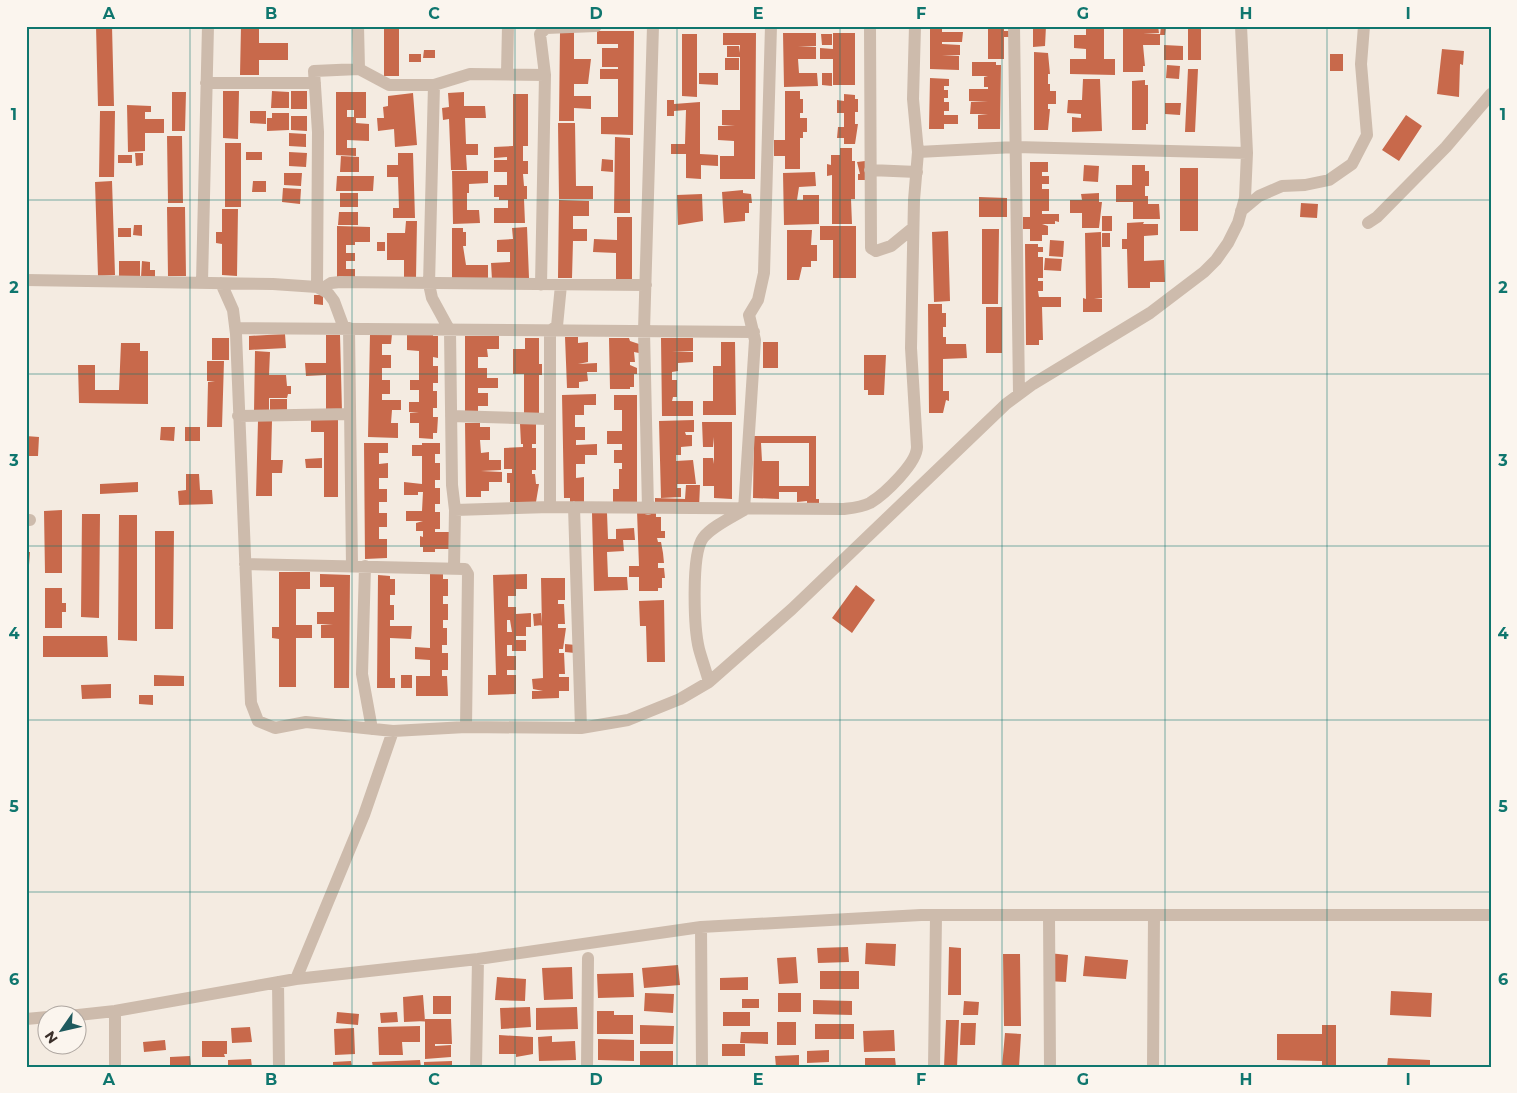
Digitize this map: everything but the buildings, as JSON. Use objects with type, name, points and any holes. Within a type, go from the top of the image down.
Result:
[{"type":"street","points":[[202,282],[208,26]]},
{"type":"street","points":[[358,26],[359,69]]},
{"type":"street","points":[[507,73],[508,26]]},
{"type":"street","points":[[541,285],[545,75],[540,34],[542,29],[596,26]]},
{"type":"street","points":[[648,509],[644,331],[653,26]]},
{"type":"street","points":[[744,510],[754,332],[749,315],[758,300],[764,272],[771,26]]},
{"type":"street","points":[[870,26],[871,248],[876,251],[885,250],[914,228]]},
{"type":"street","points":[[455,510],[550,507],[744,510],[857,507],[869,503],[880,496],[915,458],[917,447],[911,348],[918,152],[913,99],[915,26]]},
{"type":"street","points":[[1014,26],[1019,394]]},
{"type":"street","points":[[222,283],[230,300],[236,328],[238,416],[251,703],[258,721],[275,728],[306,722],[393,731],[466,727],[581,728],[628,720],[680,699],[709,682],[792,609],[1019,394],[1150,313],[1204,272],[1216,260],[1228,243],[1241,211],[1244,198],[1247,153],[1241,26]]},
{"type":"street","points":[[1241,211],[1259,196],[1282,186],[1304,185],[1329,180],[1352,164],[1367,135],[1361,64],[1364,26]]},
{"type":"street","points":[[352,566],[350,414],[346,328],[334,301],[320,288],[318,132],[314,70],[359,69],[389,85],[434,85],[470,74],[545,75]]},
{"type":"street","points":[[206,83],[315,83]]},
{"type":"street","points":[[434,85],[429,284],[432,298],[450,331],[452,485],[455,510],[454,568]]},
{"type":"street","points":[[1368,223],[1377,217],[1446,147],[1491,94]]},
{"type":"street","points":[[918,152],[1015,148],[1247,153]]},
{"type":"street","points":[[870,170],[917,172]]},
{"type":"street","points":[[26,280],[202,282],[320,288],[331,282],[646,286]]},
{"type":"street","points":[[550,331],[557,326],[561,285]]},
{"type":"street","points":[[236,328],[754,332]]},
{"type":"street","points":[[550,331],[548,419],[550,507]]},
{"type":"street","points":[[238,416],[350,414]]},
{"type":"street","points":[[451,416],[548,419]]},
{"type":"street","points":[[574,507],[581,728]]},
{"type":"street","points":[[709,682],[699,648],[696,629],[696,557],[699,545],[704,537],[744,510]]},
{"type":"street","points":[[244,564],[465,569],[468,574],[466,727]]},
{"type":"street","points":[[365,566],[362,674],[372,729]]},
{"type":"street","points":[[296,979],[364,815],[393,731]]},
{"type":"street","points":[[1049,915],[1050,1067]]},
{"type":"street","points":[[1153,1067],[1154,915]]},
{"type":"street","points":[[88,1014],[296,979],[478,958],[700,927],[936,916],[1491,915]]},
{"type":"street","points":[[934,1067],[936,916]]},
{"type":"street","points":[[700,927],[702,1067]]},
{"type":"street","points":[[476,1067],[478,958]]},
{"type":"street","points":[[587,1067],[588,958]]},
{"type":"street","points":[[278,982],[279,1067]]},
{"type":"street","points":[[114,1011],[115,1067]]}]
